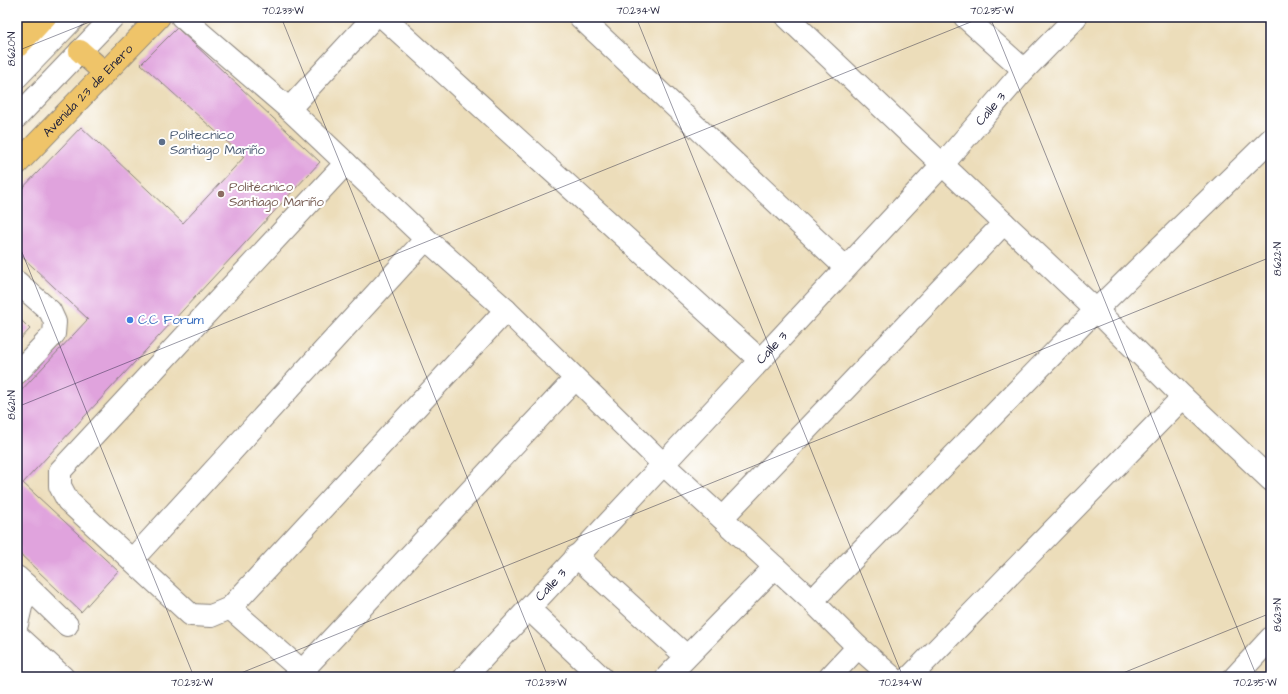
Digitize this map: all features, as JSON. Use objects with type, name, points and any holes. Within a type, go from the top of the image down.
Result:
[{"type":"main road","points":[[17,22],[22,17]]},
{"type":"main road","points":[[17,47],[45,17]]},
{"type":"main road","name":"Avenida 23 de Enero","points":[[17,164],[159,17]]},
{"type":"main road","points":[[80,51],[105,73]]},
{"type":"street","points":[[17,77],[75,17]]},
{"type":"street","points":[[17,117],[113,17]]},
{"type":"street","points":[[182,17],[289,109],[426,239],[506,310],[663,464],[892,677]]},
{"type":"street","points":[[289,109],[374,17]]},
{"type":"street","points":[[383,17],[760,360]]},
{"type":"street","points":[[580,17],[845,267]]},
{"type":"street","points":[[787,17],[1096,310],[1183,397],[1270,476]]},
{"type":"street","points":[[965,17],[1024,70]]},
{"type":"street","name":"Calle 3","points":[[465,677],[845,267],[943,164],[1024,70],[1076,17]]},
{"type":"street","points":[[812,601],[1096,310],[1271,139]]},
{"type":"street","points":[[346,163],[60,470],[60,486],[68,501],[191,615],[211,616],[230,608],[506,310]]},
{"type":"street","points":[[722,518],[1004,223]]},
{"type":"street","points":[[132,560],[426,239]]},
{"type":"street","points":[[17,282],[50,311],[55,322],[54,334],[17,373]]},
{"type":"street","points":[[230,608],[306,674],[575,378]]},
{"type":"street","points":[[910,677],[1183,397]]},
{"type":"street","points":[[576,556],[686,656]]},
{"type":"street","points":[[667,677],[774,567]]},
{"type":"street","points":[[17,624],[21,581]]},
{"type":"street","points":[[21,581],[68,625]]},
{"type":"street","points":[[529,609],[601,677]]},
{"type":"street","points":[[17,635],[63,677]]},
{"type":"street","points":[[1235,677],[1271,638]]},
{"type":"street","points":[[830,677],[858,647]]},
{"type":"street","points":[[17,662],[33,677]]},
{"type":"building","name":"C.C Forum","points":[[177,28],[320,162],[23,483],[118,571],[81,612],[17,551],[17,395],[88,319],[17,252],[17,194],[81,127],[183,223],[244,157],[141,64]]},
{"type":"building","points":[[17,316],[30,329],[17,343]]},
{"type":"place","name":"Politecnico Santiago Mariño","points":[[162,142]]},
{"type":"place","name":"Politécnico Santiago Mariño","points":[[221,194]]},
{"type":"place","name":"C.C Forum","points":[[130,320]]}]
